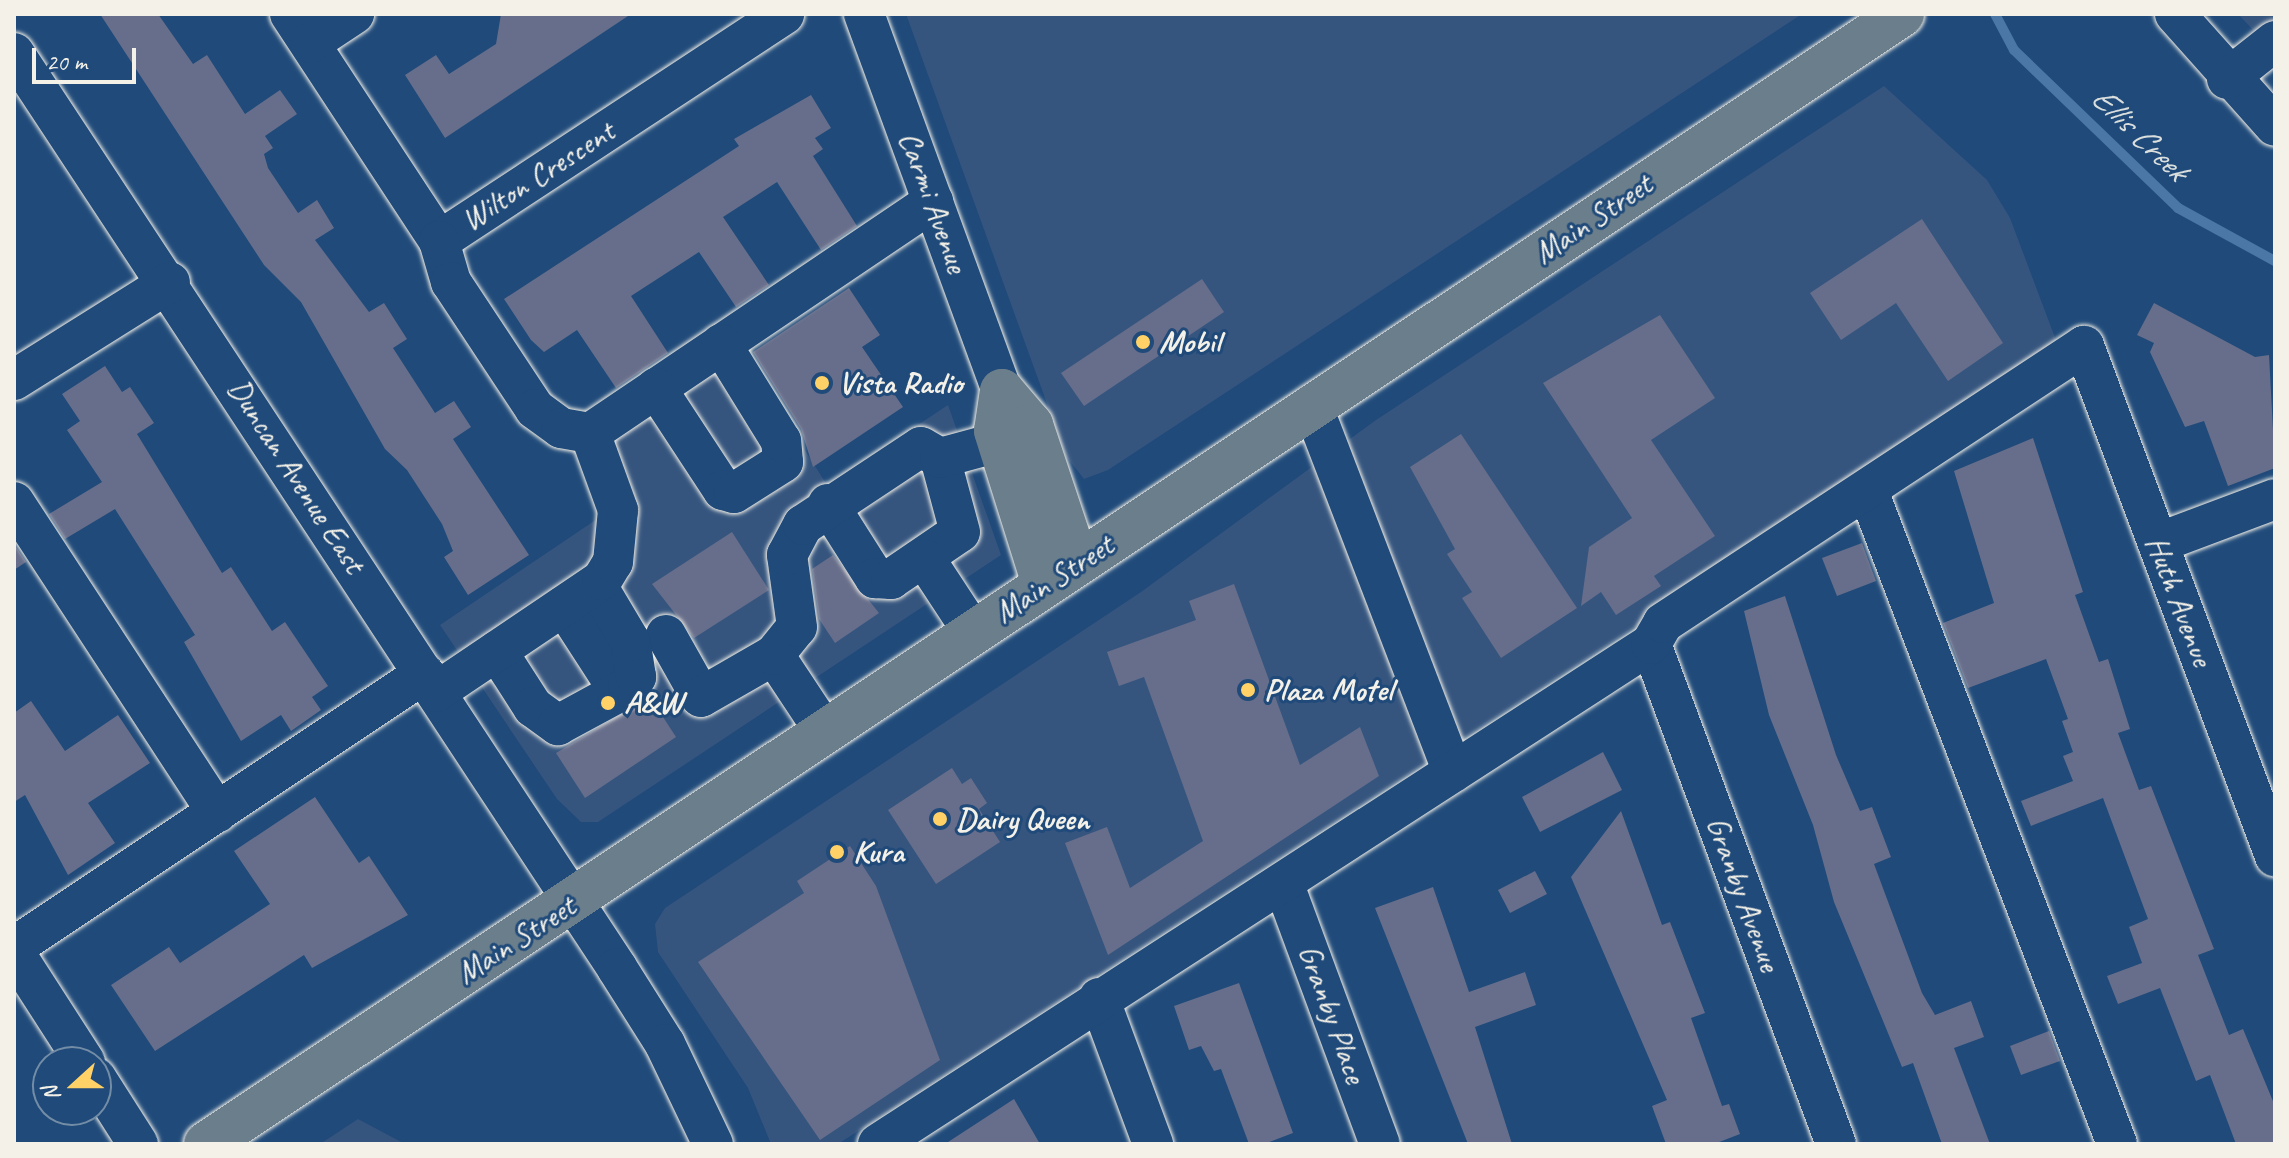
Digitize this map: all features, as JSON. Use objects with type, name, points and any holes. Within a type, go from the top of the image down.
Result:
[{"type":"main road","name":"Main Street","points":[[206,1144],[573,903],[1312,405],[1902,14]]},
{"type":"main road","points":[[1002,391],[999,442],[1060,574]]},
{"type":"main road","points":[[1002,391],[1031,425],[1060,574]]},
{"type":"street","points":[[300,29],[354,14]]},
{"type":"street","name":"Wilton Crescent","points":[[300,29],[439,241],[784,14]]},
{"type":"street","name":"Carmi Avenue","points":[[864,14],[1002,391]]},
{"type":"street","points":[[2175,14],[2227,79],[2275,126]]},
{"type":"street","points":[[2227,79],[2269,32]]},
{"type":"street","name":"Duncan Avenue East","points":[[14,53],[170,282],[665,1044],[713,1144]]},
{"type":"street","points":[[439,241],[451,282],[535,409],[561,428],[590,433],[933,202]]},
{"type":"street","points":[[14,380],[170,282]]},
{"type":"street","points":[[656,388],[723,490],[734,493],[783,462],[781,441],[721,344]]},
{"type":"street","name":"Huth Avenue","points":[[1868,491],[2084,346],[2275,856]]},
{"type":"street","points":[[1312,405],[1453,772]]},
{"type":"street","points":[[75,1046],[14,950],[217,812],[430,683],[497,651],[599,582],[613,562],[618,510],[590,433]]},
{"type":"street","points":[[940,458],[999,442]]},
{"type":"street","points":[[666,635],[701,697],[774,655],[797,627],[789,541],[828,504],[921,447],[940,458],[960,532],[925,559],[891,579],[875,578],[828,504]]},
{"type":"street","points":[[878,1144],[1245,900],[1284,885],[1651,644],[1663,623],[1868,491],[2117,1144]]},
{"type":"street","points":[[2158,543],[2275,499]]},
{"type":"street","points":[[14,502],[217,812]]},
{"type":"street","points":[[925,559],[973,632]]},
{"type":"street","points":[[497,651],[533,707],[558,725],[628,687],[636,677],[630,641],[599,582]]},
{"type":"street","points":[[564,606],[608,674]]},
{"type":"street","name":"Granby Avenue","points":[[1651,644],[1836,1144]]},
{"type":"street","points":[[774,655],[825,732]]},
{"type":"street","name":"Granby Place","points":[[1284,885],[1380,1144]]},
{"type":"street","points":[[1099,998],[1153,1144]]},
{"type":"street","points":[[112,1103],[138,1144]]},
{"type":"shaded area","points":[[906,14],[1802,14],[1108,470],[1084,479],[1066,456]]},
{"type":"shaded area","points":[[2238,14],[2275,14],[2275,53]]},
{"type":"shaded area","points":[[1884,86],[1987,180],[2010,218],[2060,351],[838,1144],[771,1144],[748,1088],[658,952],[655,924],[665,908],[1141,592],[1376,420]]},
{"type":"shaded area","points":[[740,348],[827,485],[948,405],[1001,555],[598,822],[581,822],[557,799],[440,625],[603,515],[581,454]]},
{"type":"shaded area","points":[[358,1119],[405,1144],[320,1144]]},
{"type":"building","points":[[100,14],[158,14],[193,64],[207,55],[245,114],[280,90],[297,114],[265,136],[273,148],[264,154],[268,168],[298,213],[317,200],[334,228],[315,240],[369,312],[384,303],[407,339],[393,348],[435,413],[454,401],[471,427],[453,439],[529,555],[468,595],[444,557],[453,551],[442,524],[407,470],[385,449],[301,302],[264,265]]},
{"type":"building","points":[[501,14],[631,14],[445,138],[405,75],[436,55],[449,74],[496,44]]},
{"type":"building","points":[[811,95],[831,128],[815,138],[823,149],[813,156],[857,226],[821,250],[777,182],[723,217],[769,285],[736,307],[699,252],[631,296],[668,353],[616,388],[577,330],[544,352],[531,340],[504,299],[739,146],[734,139]]},
{"type":"building","points":[[1922,219],[2003,343],[1948,381],[1896,303],[1841,340],[1810,293]]},
{"type":"building","name":"Mobil","points":[[1202,279],[1224,312],[1084,406],[1061,373]]},
{"type":"building","name":"Vista Radio","points":[[849,288],[880,335],[862,347],[903,407],[813,467],[801,429],[753,352]]},
{"type":"building","points":[[2154,303],[2255,357],[2269,355],[2275,468],[2228,486],[2204,421],[2185,427],[2150,352],[2154,343],[2137,335]]},
{"type":"building","points":[[1660,315],[1715,398],[1651,440],[1715,536],[1654,576],[1661,586],[1616,615],[1601,592],[1581,606],[1589,547],[1632,518],[1543,383]]},
{"type":"building","points":[[105,366],[122,392],[130,387],[154,423],[137,434],[222,573],[231,567],[272,631],[285,622],[328,686],[312,697],[321,710],[291,731],[281,715],[241,741],[184,642],[195,635],[115,509],[65,539],[49,514],[102,482],[67,430],[80,421],[62,394]]},
{"type":"building","points":[[1461,434],[1577,608],[1501,658],[1462,598],[1472,592],[1447,554],[1455,549],[1410,467]]},
{"type":"building","points":[[2033,438],[2083,592],[2075,595],[2099,662],[2108,659],[2130,729],[2118,733],[2139,790],[2151,786],[2214,949],[2198,955],[2229,1035],[2243,1029],[2275,1106],[2275,1144],[2236,1144],[2210,1075],[2196,1081],[2160,988],[2118,1004],[2107,976],[2142,963],[2129,927],[2148,919],[2103,798],[2031,826],[2021,801],[2073,781],[2063,756],[2073,752],[2062,721],[2068,719],[2046,659],[1968,688],[1943,623],[1994,603],[1954,471]]},
{"type":"building","points":[[732,532],[769,590],[694,638],[652,584]]},
{"type":"building","points":[[1862,543],[1876,581],[1837,596],[1822,558]]},
{"type":"building","points":[[14,544],[26,562],[14,570]]},
{"type":"building","points":[[833,555],[879,613],[835,643],[819,619],[812,569]]},
{"type":"building","points":[[1234,584],[1300,765],[1360,727],[1379,776],[1108,955],[1065,843],[1107,827],[1130,888],[1203,841],[1144,677],[1119,686],[1107,652],[1196,620],[1189,601]]},
{"type":"building","points":[[1785,596],[1836,755],[1860,811],[1872,807],[1891,857],[1874,864],[1922,993],[1935,1015],[1971,1001],[1984,1037],[1954,1048],[1990,1144],[1942,1144],[1913,1063],[1902,1067],[1834,902],[1813,825],[1769,715],[1744,611]]},
{"type":"building","points":[[650,697],[676,737],[585,798],[556,753]]},
{"type":"building","points":[[31,701],[65,751],[118,715],[150,763],[88,803],[115,843],[68,875],[25,795],[14,802],[14,713]]},
{"type":"building","points":[[1603,752],[1622,790],[1540,832],[1522,797]]},
{"type":"building","points":[[952,768],[962,784],[971,778],[987,803],[979,809],[1000,842],[936,884],[888,810]]},
{"type":"building","points":[[315,797],[359,863],[369,856],[408,915],[312,968],[304,955],[155,1051],[111,985],[169,947],[180,963],[270,904],[234,851]]},
{"type":"building","points":[[1621,811],[1662,925],[1670,922],[1705,1013],[1691,1018],[1722,1106],[1729,1104],[1740,1134],[1714,1144],[1666,1144],[1652,1106],[1667,1100],[1571,877]]},
{"type":"building","points":[[850,846],[876,886],[940,1060],[820,1140],[698,962],[804,893],[797,881]]},
{"type":"building","points":[[1535,871],[1547,894],[1510,913],[1498,890]]},
{"type":"building","points":[[1433,887],[1469,992],[1525,972],[1536,1005],[1475,1027],[1512,1144],[1468,1144],[1375,908]]},
{"type":"building","points":[[1239,983],[1293,1133],[1264,1144],[1249,1144],[1221,1069],[1214,1071],[1201,1046],[1189,1050],[1174,1006]]},
{"type":"building","points":[[2049,1031],[2060,1061],[2021,1075],[2010,1046]]},
{"type":"building","points":[[1014,1099],[1040,1144],[945,1144]]},
{"type":"waterway","name":"Ellis Creek","points":[[1995,14],[2014,50],[2178,208],[2275,261]]},
{"type":"place","name":"Mobil","points":[[1143,342]]},
{"type":"place","name":"Vista Radio","points":[[822,383]]},
{"type":"place","name":"Plaza Motel","points":[[1248,690]]},
{"type":"place","name":"A&W","points":[[608,703]]},
{"type":"place","name":"Dairy Queen","points":[[940,819]]},
{"type":"place","name":"Kura","points":[[837,852]]}]
